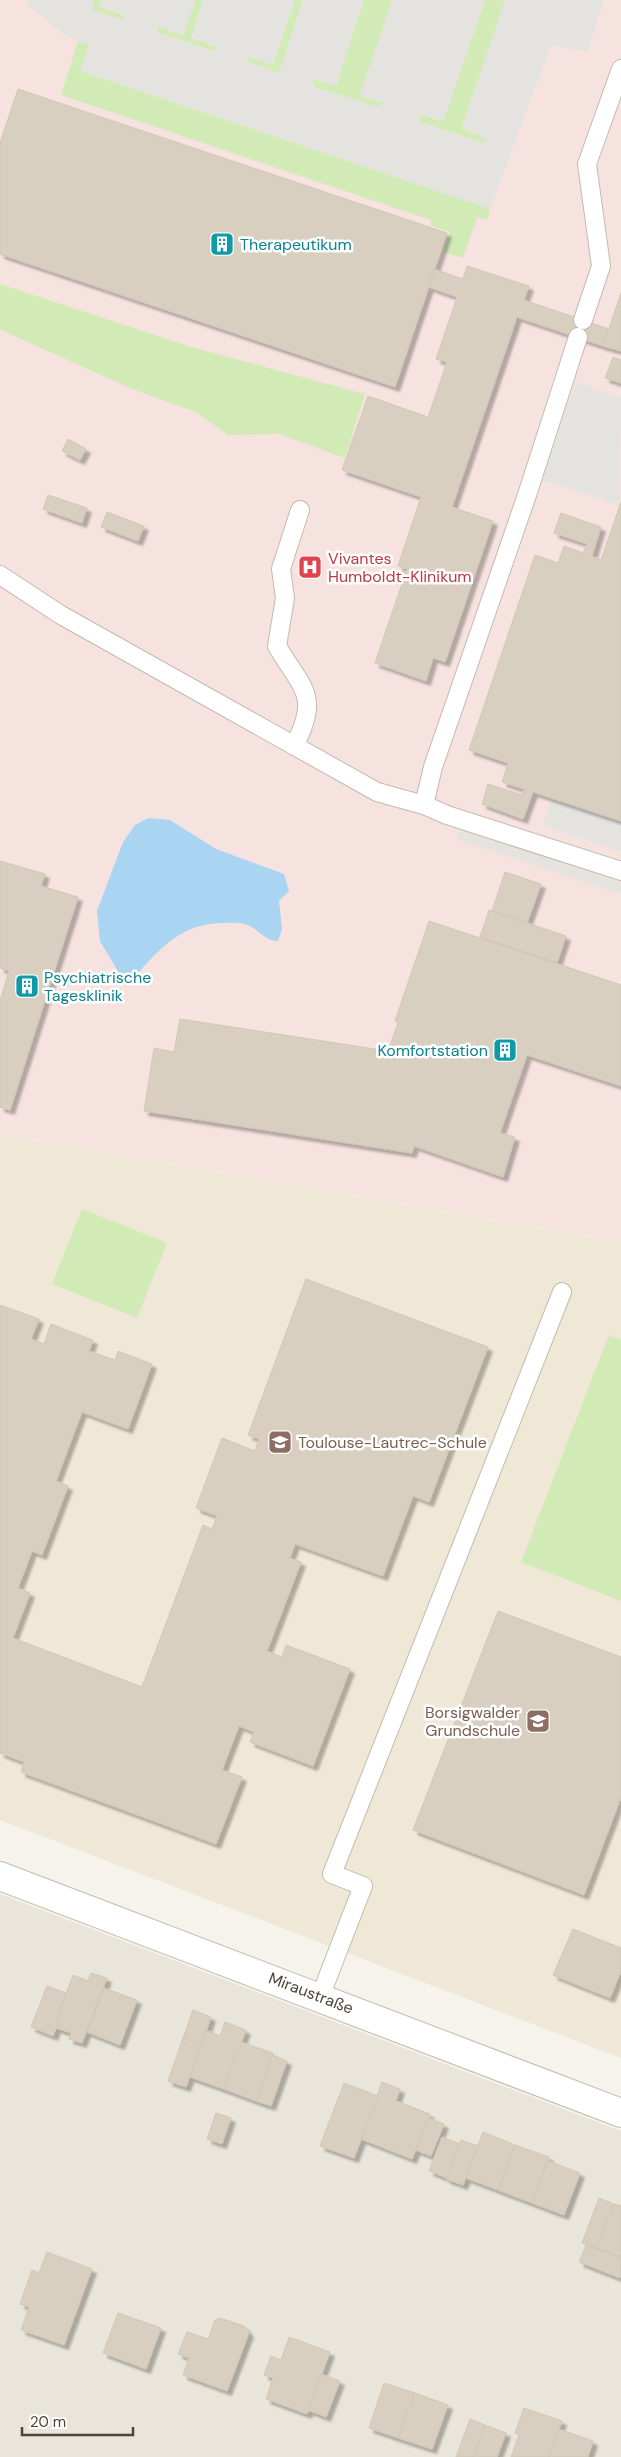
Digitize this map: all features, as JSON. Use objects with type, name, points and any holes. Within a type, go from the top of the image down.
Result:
[{"type":"street","name":"Miraustraße","points":[[0,1876],[621,2113]]},
{"type":"lane","points":[[583,320],[601,266],[587,164],[621,69]]},
{"type":"lane","points":[[424,805],[433,767],[527,495],[578,337]]},
{"type":"lane","points":[[294,746],[304,726],[309,707],[302,685],[277,646],[285,598],[281,569],[300,510]]},
{"type":"lane","points":[[0,575],[61,615],[377,792],[424,805],[447,815],[621,871]]},
{"type":"lane","points":[[320,1997],[363,1886],[332,1874],[562,1292]]},
{"type":"shaded area","name":"Vivantes Humboldt-Klinikum","points":[[0,0],[621,0],[621,1242],[0,1134]]},
{"type":"shaded area","points":[[28,0],[94,0],[92,10],[122,20],[124,15],[100,7],[102,0],[195,0],[183,35],[157,27],[158,33],[213,51],[216,47],[191,38],[203,0],[295,0],[273,65],[248,57],[248,62],[279,73],[303,0],[364,0],[336,86],[312,78],[315,87],[378,107],[384,103],[360,96],[392,0],[485,0],[443,121],[420,115],[420,122],[484,143],[488,139],[462,128],[505,0],[604,0],[587,52],[551,45],[490,209],[80,71],[89,45],[67,37],[27,4]]},
{"type":"shaded area","points":[[575,382],[621,398],[620,505],[542,480]]},
{"type":"shaded area","points":[[552,798],[621,821],[621,852],[543,825]]},
{"type":"shaded area","points":[[461,828],[621,883],[621,894],[457,839]]},
{"type":"shaded area","name":"Toulouse-Lautrec-Schule","points":[[0,1134],[621,1242],[621,2058],[0,1820]]},
{"type":"shaded area","points":[[0,1894],[621,2131],[621,2457],[0,2457]]},
{"type":"green space","points":[[94,0],[102,0],[100,7],[125,16],[123,20],[91,10]]},
{"type":"green space","points":[[195,0],[203,0],[191,38],[217,47],[213,51],[158,33],[157,26],[183,35]]},
{"type":"green space","points":[[295,0],[303,0],[279,74],[248,62],[248,56],[273,64]]},
{"type":"green space","points":[[364,0],[392,0],[360,95],[384,103],[378,107],[315,87],[311,78],[336,86]]},
{"type":"green space","points":[[485,0],[505,0],[462,128],[488,139],[484,143],[420,122],[420,115],[443,121]]},
{"type":"green space","points":[[78,41],[89,45],[81,71],[490,209],[487,220],[477,217],[463,258],[443,252],[450,232],[430,225],[431,220],[61,95]]},
{"type":"green space","points":[[0,284],[188,346],[365,394],[345,458],[279,434],[228,435],[196,412],[132,389],[0,329]]},
{"type":"green space","points":[[82,1209],[167,1243],[137,1318],[52,1284]]},
{"type":"green space","points":[[609,1335],[621,1340],[621,1601],[521,1562]]},
{"type":"water","points":[[148,818],[170,820],[216,849],[284,874],[289,891],[279,901],[282,929],[278,941],[269,939],[245,924],[208,924],[195,927],[174,938],[138,973],[119,973],[100,941],[97,911],[123,842],[135,825]]},
{"type":"building","name":"Therapeutikum","points":[[18,89],[447,233],[395,387],[0,254],[0,143]]},
{"type":"building","points":[[467,266],[529,286],[524,300],[609,329],[603,346],[517,317],[452,507],[493,521],[445,662],[433,658],[426,681],[375,663],[407,569],[398,566],[421,497],[342,470],[368,396],[428,417],[447,362],[436,359],[457,297],[429,287],[434,269],[463,279]]},
{"type":"building","points":[[621,293],[621,351],[603,346]]},
{"type":"building","points":[[613,357],[621,360],[621,383],[605,378]]},
{"type":"building","points":[[68,439],[86,449],[80,460],[62,451]]},
{"type":"building","points":[[48,495],[87,508],[82,523],[43,509]]},
{"type":"building","points":[[621,502],[621,821],[533,792],[523,819],[482,804],[488,784],[522,795],[524,789],[502,782],[508,763],[469,750],[535,555],[558,563],[564,546],[583,553],[587,544],[554,533],[561,513],[601,527],[592,556],[601,560]]},
{"type":"building","points":[[107,512],[144,526],[138,541],[101,527]]},
{"type":"building","name":"Psychiatrische Tagesklinik","points":[[0,861],[45,874],[41,886],[78,897],[10,1110],[0,1107],[0,1001],[9,971],[0,968]]},
{"type":"building","points":[[505,872],[541,884],[527,923],[492,911]]},
{"type":"building","points":[[489,910],[566,936],[557,963],[480,937]]},
{"type":"building","name":"Komfortstation","points":[[429,921],[621,985],[621,1086],[527,1055],[500,1133],[515,1137],[503,1177],[414,1146],[412,1153],[144,1111],[154,1048],[174,1052],[180,1019],[388,1051],[398,1023],[395,1021]]},
{"type":"building","name":"Toulouse-Lautrec-Schule","points":[[306,1279],[488,1347],[429,1502],[413,1496],[383,1576],[295,1544],[290,1558],[301,1562],[267,1651],[282,1657],[286,1645],[350,1669],[313,1766],[250,1742],[254,1732],[239,1726],[222,1770],[242,1777],[216,1844],[21,1772],[24,1762],[0,1753],[0,1305],[39,1319],[31,1339],[44,1344],[51,1324],[93,1340],[89,1351],[115,1360],[118,1351],[152,1364],[128,1429],[82,1412],[56,1481],[68,1486],[42,1555],[32,1551],[18,1588],[30,1593],[13,1638],[142,1687],[203,1525],[212,1529],[217,1516],[196,1508],[222,1438],[255,1451],[259,1439],[248,1435]]},
{"type":"building","points":[[498,1611],[621,1657],[621,1797],[584,1895],[413,1830]]},
{"type":"building","points":[[573,1929],[621,1948],[621,1971],[610,1998],[553,1975]]},
{"type":"building","points":[[91,1973],[107,1978],[82,2043],[69,2039],[71,2033],[56,2028],[59,2022],[56,2021],[73,1975],[88,1981]]},
{"type":"building","points":[[47,1986],[66,1993],[56,2021],[59,2022],[53,2036],[31,2027]]},
{"type":"building","points":[[104,1988],[137,2000],[120,2045],[87,2032]]},
{"type":"building","points":[[193,2010],[211,2017],[201,2045],[183,2038]]},
{"type":"building","points":[[225,2022],[246,2030],[224,2089],[190,2077],[206,2030],[220,2036]]},
{"type":"building","points":[[183,2038],[201,2045],[186,2087],[168,2081]]},
{"type":"building","points":[[241,2042],[273,2053],[256,2101],[224,2089]]},
{"type":"building","points":[[272,2055],[287,2061],[271,2106],[256,2101]]},
{"type":"building","points":[[382,2082],[400,2089],[396,2101],[430,2114],[412,2159],[361,2139]]},
{"type":"building","points":[[344,2083],[378,2096],[354,2158],[320,2146]]},
{"type":"building","points":[[216,2113],[231,2118],[222,2144],[207,2139]]},
{"type":"building","points":[[428,2118],[444,2124],[431,2156],[416,2150]]},
{"type":"building","points":[[483,2132],[515,2145],[498,2190],[466,2178]]},
{"type":"building","points":[[442,2137],[460,2144],[447,2178],[429,2171]]},
{"type":"building","points":[[461,2140],[478,2146],[463,2185],[446,2179]]},
{"type":"building","points":[[515,2145],[549,2157],[532,2203],[498,2190]]},
{"type":"building","points":[[548,2161],[580,2173],[564,2215],[532,2203]]},
{"type":"building","points":[[599,2198],[614,2204],[597,2248],[582,2243]]},
{"type":"building","points":[[614,2204],[621,2206],[621,2257],[597,2248]]},
{"type":"building","points":[[586,2245],[621,2257],[620,2278],[579,2262]]},
{"type":"building","points":[[47,2252],[92,2269],[64,2345],[21,2330],[29,2307],[20,2304],[32,2270],[39,2273]]},
{"type":"building","points":[[118,2313],[161,2328],[146,2369],[103,2353]]},
{"type":"building","points":[[220,2318],[244,2326],[249,2333],[227,2391],[183,2375],[189,2358],[178,2354],[187,2332],[208,2339],[215,2320]]},
{"type":"building","points":[[289,2337],[330,2352],[307,2414],[266,2399],[273,2378],[264,2375],[271,2356],[281,2360]]},
{"type":"building","points":[[321,2374],[340,2381],[326,2417],[308,2410]]},
{"type":"building","points":[[384,2383],[415,2393],[398,2438],[369,2428]]},
{"type":"building","points":[[415,2393],[448,2405],[432,2449],[398,2438]]},
{"type":"building","points":[[524,2408],[562,2421],[549,2457],[511,2457],[519,2435],[515,2433]]},
{"type":"building","points":[[470,2419],[485,2425],[473,2457],[456,2457]]},
{"type":"building","points":[[485,2425],[506,2433],[497,2457],[473,2457]]},
{"type":"building","points":[[559,2429],[593,2441],[588,2457],[549,2457]]},
{"type":"place","name":"Therapeutikum","points":[[222,244]]},
{"type":"place","name":"Vivantes Humboldt-Klinikum","points":[[310,567]]},
{"type":"place","name":"Psychiatrische Tagesklinik","points":[[27,986]]},
{"type":"place","name":"Komfortstation","points":[[505,1050]]},
{"type":"place","name":"Toulouse-Lautrec-Schule","points":[[280,1442]]},
{"type":"place","name":"Borsigwalder Grundschule","points":[[538,1721]]}]
